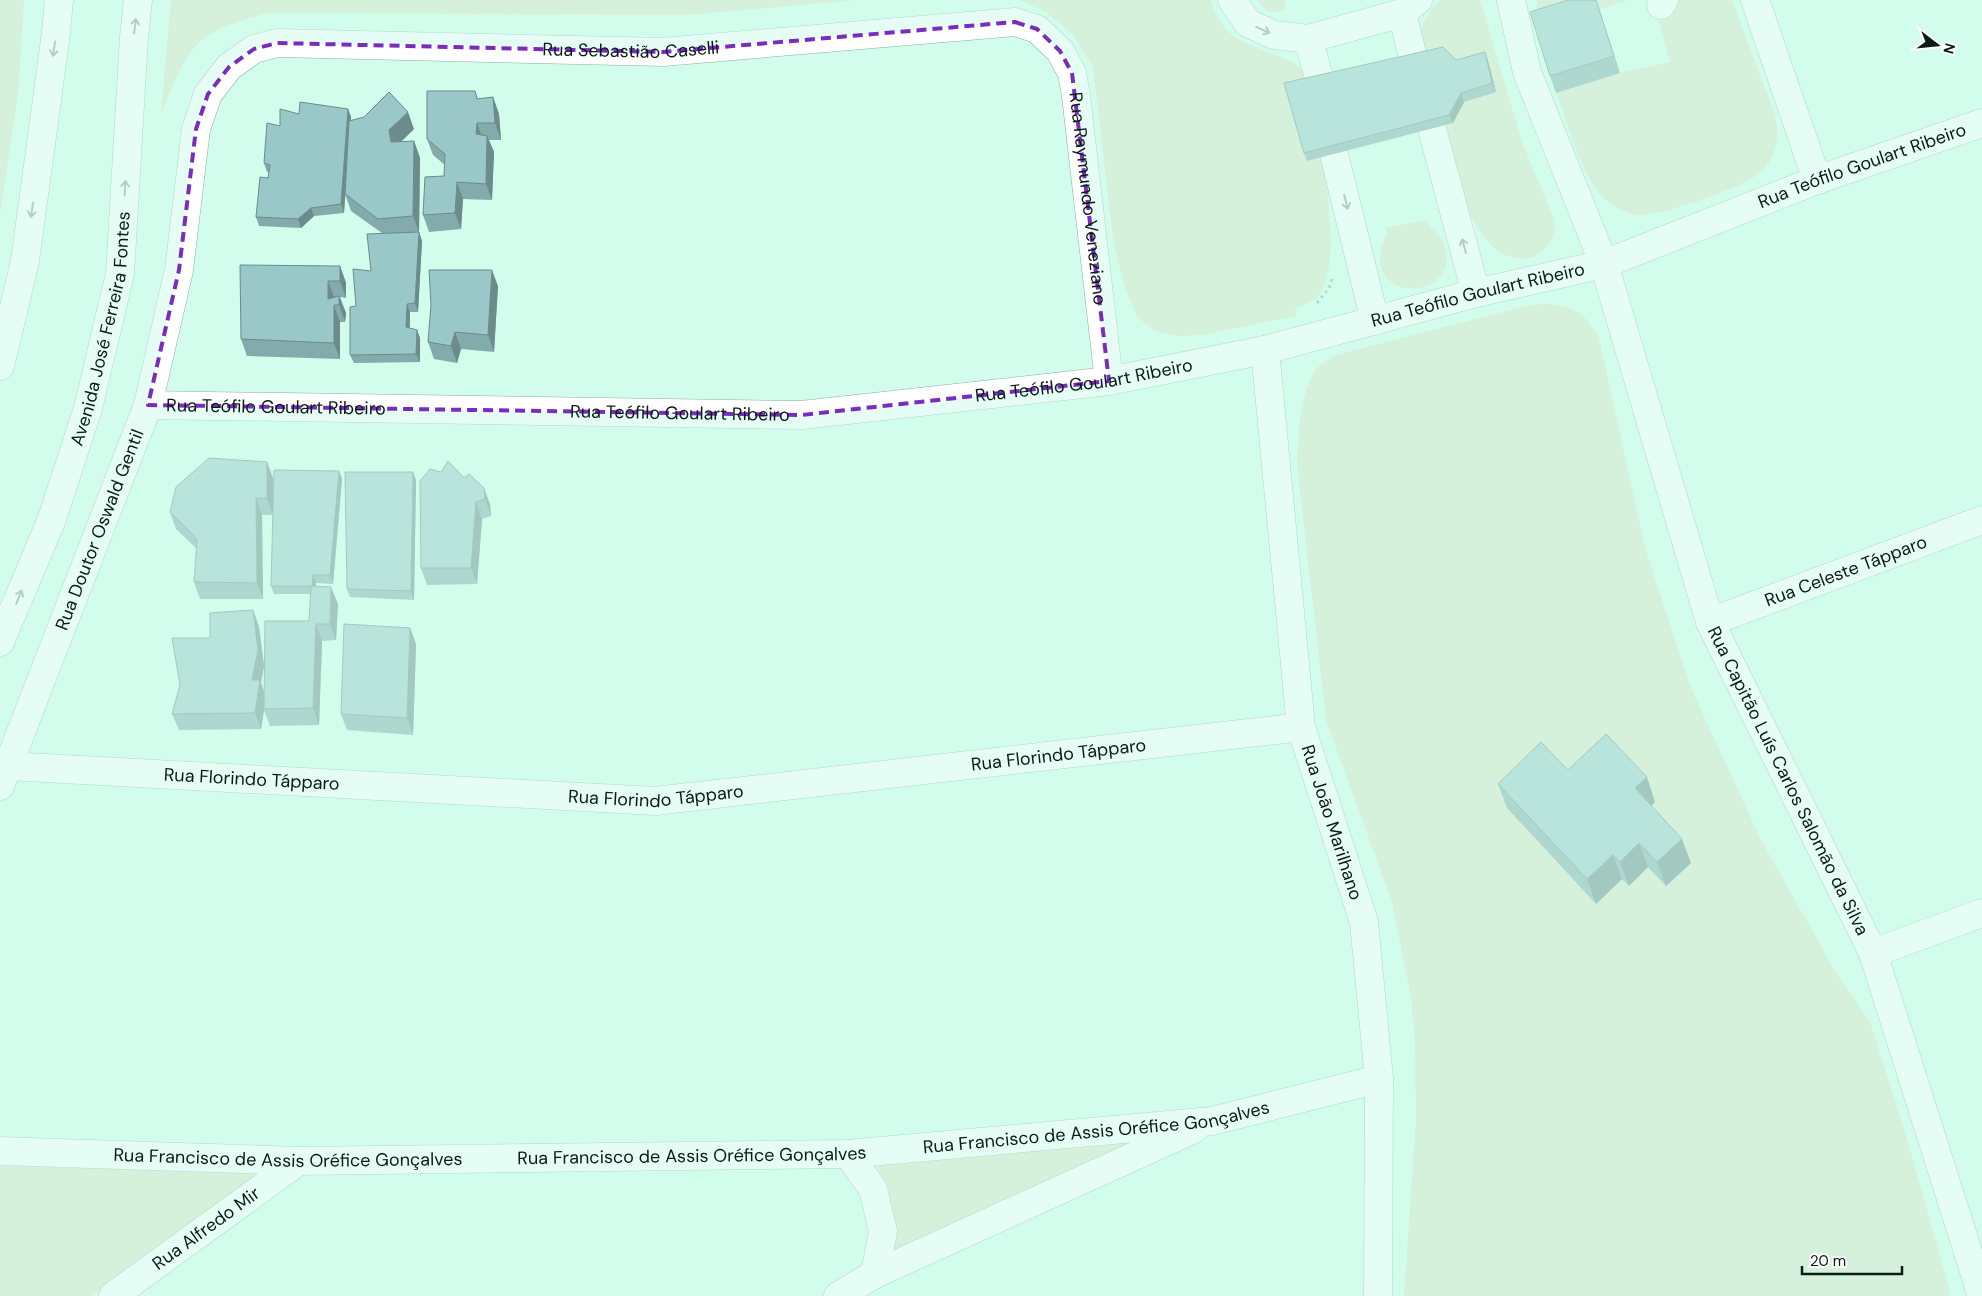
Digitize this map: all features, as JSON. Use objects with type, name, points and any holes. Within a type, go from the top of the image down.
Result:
[{"type":"street","points":[[0,366],[25,261],[59,0]]},
{"type":"street","name":"Avenida José Ferreira Fontes","points":[[0,642],[52,519],[88,408],[120,274],[134,37],[138,0]]},
{"type":"street","points":[[1232,0],[1248,23],[1274,35],[1308,39],[1410,6],[1414,62]]},
{"type":"street","name":"Rua Capitão Luís Carlos Salomão da Silva","points":[[1511,0],[1526,72],[1604,264],[1710,622],[1873,953],[1982,1296]]},
{"type":"street","points":[[1755,0],[1817,180]]},
{"type":"street","name":"Rua Sebastião Caselli","points":[[229,66],[254,49],[277,42],[663,52],[1015,22],[1037,29]]},
{"type":"street","name":"Rua Raymundo Veneziano","points":[[1037,29],[1060,51],[1072,73],[1109,381]]},
{"type":"street","points":[[1308,39],[1321,84]]},
{"type":"street","name":"Rua Doutor Oswald Gentil","points":[[4,776],[148,405],[179,270],[196,129],[208,94],[229,66]]},
{"type":"street","name":"Rua Teófilo Goulart Ribeiro","points":[[148,405],[802,414],[1109,381],[1265,350],[1476,293],[1604,264],[1817,180],[1982,123]]},
{"type":"street","points":[[1432,129],[1476,293]]},
{"type":"street","points":[[1334,154],[1375,321]]},
{"type":"street","name":"Rua João Marilhano","points":[[1265,350],[1301,727],[1364,922],[1379,1079],[1378,1296]]},
{"type":"street","name":"Rua Celeste Tápparo","points":[[1710,622],[1982,520]]},
{"type":"street","name":"Rua Florindo Tápparo","points":[[4,776],[655,801],[1301,727]]},
{"type":"street","points":[[1873,953],[1982,913]]},
{"type":"street","name":"Rua Francisco de Assis Oréfice Gonçalves","points":[[0,1152],[299,1161],[848,1154],[1212,1120],[1379,1079]]},
{"type":"street","points":[[838,1296],[876,1274],[1212,1120]]},
{"type":"street","points":[[848,1154],[873,1189],[883,1231],[876,1274]]},
{"type":"street","name":"Rua Alfredo Mir","points":[[113,1296],[299,1161]]},
{"type":"highlighted area","points":[[1015,22],[1037,29],[1060,51],[1072,73],[1109,381],[802,415],[148,405],[179,270],[196,129],[208,94],[229,67],[254,49],[277,43],[663,52]]},
{"type":"green space","points":[[0,0],[24,0],[18,94],[0,214]]},
{"type":"green space","points":[[171,0],[856,0],[688,15],[268,13],[221,28],[199,43],[179,72],[161,115]]},
{"type":"green space","points":[[1019,0],[1211,0],[1218,18],[1227,30],[1238,39],[1278,55],[1306,72],[1307,161],[1323,157],[1330,231],[1328,270],[1324,286],[1316,298],[1295,309],[1296,316],[1202,335],[1179,336],[1155,331],[1137,317],[1125,287],[1114,246],[1093,67],[1074,36],[1046,12]]},
{"type":"green space","points":[[1257,0],[1285,0],[1285,9],[1277,12],[1269,11]]},
{"type":"green space","points":[[1440,0],[1480,0],[1522,142],[1554,219],[1554,235],[1550,243],[1543,251],[1532,257],[1520,258],[1503,254],[1489,242],[1477,226],[1459,184],[1442,127],[1453,123],[1459,69],[1421,52],[1420,44],[1423,23],[1430,11]]},
{"type":"green space","points":[[1537,0],[1628,0],[1536,29]]},
{"type":"green space","points":[[1653,0],[1732,0],[1772,107],[1777,137],[1770,161],[1760,173],[1751,179],[1699,201],[1661,212],[1635,215],[1612,204],[1597,191],[1583,165],[1556,93],[1620,73],[1670,62]]},
{"type":"green space","points":[[1427,220],[1444,245],[1446,251],[1445,269],[1436,281],[1422,287],[1407,288],[1393,283],[1383,273],[1380,256],[1387,234],[1385,228]]},
{"type":"green space","points":[[1548,304],[1567,307],[1579,313],[1589,323],[1599,338],[1645,548],[1690,686],[1761,840],[1837,974],[1870,1022],[1908,1142],[1951,1296],[1404,1296],[1416,1121],[1415,1039],[1411,997],[1392,902],[1326,720],[1297,462],[1302,411],[1304,398],[1313,375],[1319,366],[1336,355],[1530,305]]},
{"type":"green space","points":[[1132,1142],[893,1254],[892,1208],[887,1187],[877,1166]]},
{"type":"green space","points":[[0,1166],[262,1173],[92,1296],[0,1296]]},
{"type":"building","points":[[1568,0],[1596,0],[1614,56],[1550,76],[1530,12]]},
{"type":"building","points":[[1443,47],[1456,60],[1485,52],[1492,83],[1461,93],[1449,115],[1304,153],[1284,83]]},
{"type":"building","points":[[427,91],[475,91],[477,99],[493,97],[495,123],[477,123],[476,134],[487,136],[486,184],[457,182],[455,213],[423,215],[425,177],[444,176],[445,154],[427,139]]},
{"type":"building","points":[[389,92],[408,112],[389,130],[391,142],[414,141],[413,216],[378,219],[345,194],[349,121],[364,117]]},
{"type":"building","points":[[300,102],[348,109],[341,204],[311,208],[298,219],[256,217],[260,177],[268,178],[270,165],[264,163],[267,123],[280,126],[280,109],[299,114]]},
{"type":"building","points":[[419,232],[415,303],[407,304],[406,327],[417,330],[416,354],[350,355],[350,307],[356,306],[353,269],[371,271],[367,234]]},
{"type":"building","points":[[240,265],[340,266],[340,281],[328,281],[328,299],[339,296],[339,305],[334,305],[334,343],[241,339]]},
{"type":"building","points":[[429,270],[492,270],[488,335],[455,332],[451,346],[428,342],[431,305]]},
{"type":"building","points":[[209,458],[267,462],[267,498],[256,498],[257,583],[194,582],[197,539],[170,512],[176,487]]},
{"type":"building","points":[[448,461],[464,478],[469,474],[484,488],[485,499],[476,502],[471,568],[421,568],[420,481],[430,469],[441,472]]},
{"type":"building","points":[[274,470],[339,471],[330,575],[313,575],[312,586],[271,586]]},
{"type":"building","points":[[345,472],[413,472],[411,591],[347,589]]},
{"type":"building","points":[[311,586],[331,587],[330,624],[316,624],[313,708],[264,709],[265,621],[309,621]]},
{"type":"building","points":[[253,610],[258,650],[252,680],[260,680],[255,713],[172,714],[180,685],[172,638],[210,638],[210,613]]},
{"type":"building","points":[[344,624],[410,628],[407,718],[341,714]]},
{"type":"building","points":[[1606,734],[1647,777],[1635,788],[1682,839],[1657,862],[1639,843],[1620,862],[1613,855],[1587,879],[1498,784],[1541,742],[1568,770]]}]
